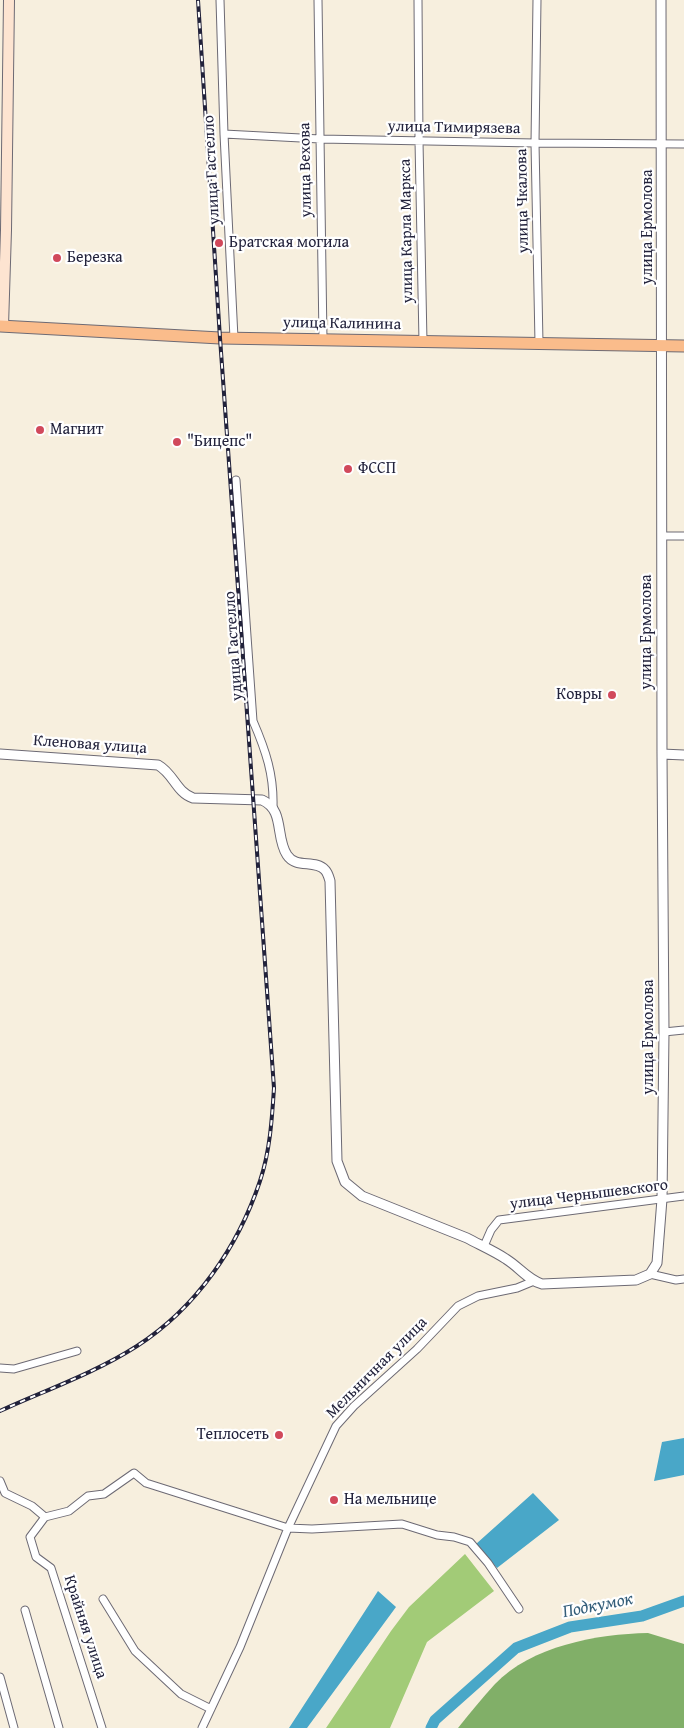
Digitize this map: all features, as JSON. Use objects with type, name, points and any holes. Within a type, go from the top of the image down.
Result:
[{"type":"main road","points":[[1,326],[6,230],[9,0]]},
{"type":"main road","name":"улица Калинина","points":[[1,326],[234,338],[684,346]]},
{"type":"street","name":"улица Гастелло","points":[[220,0],[224,134],[234,338]]},
{"type":"street","name":"улица Вехова","points":[[318,0],[323,339]]},
{"type":"street","name":"улица Карла Маркса","points":[[418,0],[423,342]]},
{"type":"street","name":"улица Чкалова","points":[[537,0],[536,143],[539,342]]},
{"type":"street","name":"улица Ермолова","points":[[650,1274],[657,1263],[662,1199],[664,1032],[662,0]]},
{"type":"street","name":"улица Тимирязева","points":[[224,134],[320,139],[684,144]]},
{"type":"street","name":"удица Гастелло","points":[[236,480],[254,721],[266,753],[274,788],[273,807]]},
{"type":"street","points":[[662,536],[684,536]]},
{"type":"street","name":"Кленовая улица","points":[[0,754],[158,765],[166,770],[184,795],[193,798],[262,800],[268,802],[273,807]]},
{"type":"street","points":[[662,754],[684,755]]},
{"type":"street","points":[[273,807],[278,820],[282,846],[288,856],[295,863],[316,865],[326,870],[330,881],[337,1161],[345,1182],[362,1196],[484,1246],[506,1259],[534,1281],[542,1284],[636,1280],[650,1274],[676,1280],[684,1279]]},
{"type":"street","points":[[664,1032],[684,1030]]},
{"type":"street","name":"улица Чернышевского","points":[[484,1246],[491,1230],[499,1220],[684,1196]]},
{"type":"street","name":"Мельничная улица","points":[[202,1728],[240,1647],[288,1528],[336,1426],[354,1406],[417,1349],[458,1306],[478,1296],[516,1288],[534,1281]]},
{"type":"street","points":[[0,1368],[14,1369],[77,1352]]},
{"type":"street","points":[[0,1481],[5,1493],[32,1506],[45,1517],[69,1511],[88,1496],[104,1494],[134,1473],[146,1483],[288,1528],[312,1529],[402,1524],[437,1535],[454,1537],[470,1542],[488,1562],[519,1609]]},
{"type":"street","name":"Крайняя улица","points":[[45,1517],[30,1537],[36,1557],[52,1568],[102,1728]]},
{"type":"street","points":[[103,1599],[136,1651],[181,1694],[211,1709]]},
{"type":"street","points":[[25,1610],[59,1728]]},
{"type":"street","points":[[0,1677],[14,1728]]},
{"type":"green space","points":[[465,1554],[494,1591],[427,1642],[390,1728],[326,1728],[409,1607]]},
{"type":"green space","points":[[648,1633],[684,1644],[684,1728],[458,1728],[495,1684],[527,1660],[546,1651],[587,1640],[608,1636]]},
{"type":"water","points":[[684,1438],[684,1475],[654,1481],[662,1442]]},
{"type":"water","points":[[533,1493],[559,1520],[497,1568],[476,1544]]},
{"type":"water","points":[[378,1591],[396,1607],[307,1728],[289,1728]]},
{"type":"waterway","name":"Подкумок","points":[[431,1728],[435,1720],[516,1648],[570,1627],[642,1616],[684,1601]]},
{"type":"railway","points":[[0,1411],[121,1356],[158,1331],[178,1313],[212,1274],[240,1229],[260,1181],[270,1135],[274,1088],[220,338],[198,0]]},
{"type":"place","name":"Братская могила","points":[[219,243]]},
{"type":"place","name":"Березка","points":[[57,258]]},
{"type":"place","name":"Магнит","points":[[40,430]]},
{"type":"place","name":"\"Бицепс\"","points":[[177,442]]},
{"type":"place","name":"ФССП","points":[[348,469]]},
{"type":"place","name":"Ковры","points":[[612,695]]},
{"type":"place","name":"Теплосеть","points":[[279,1435]]},
{"type":"place","name":"На мельнице","points":[[334,1500]]}]
